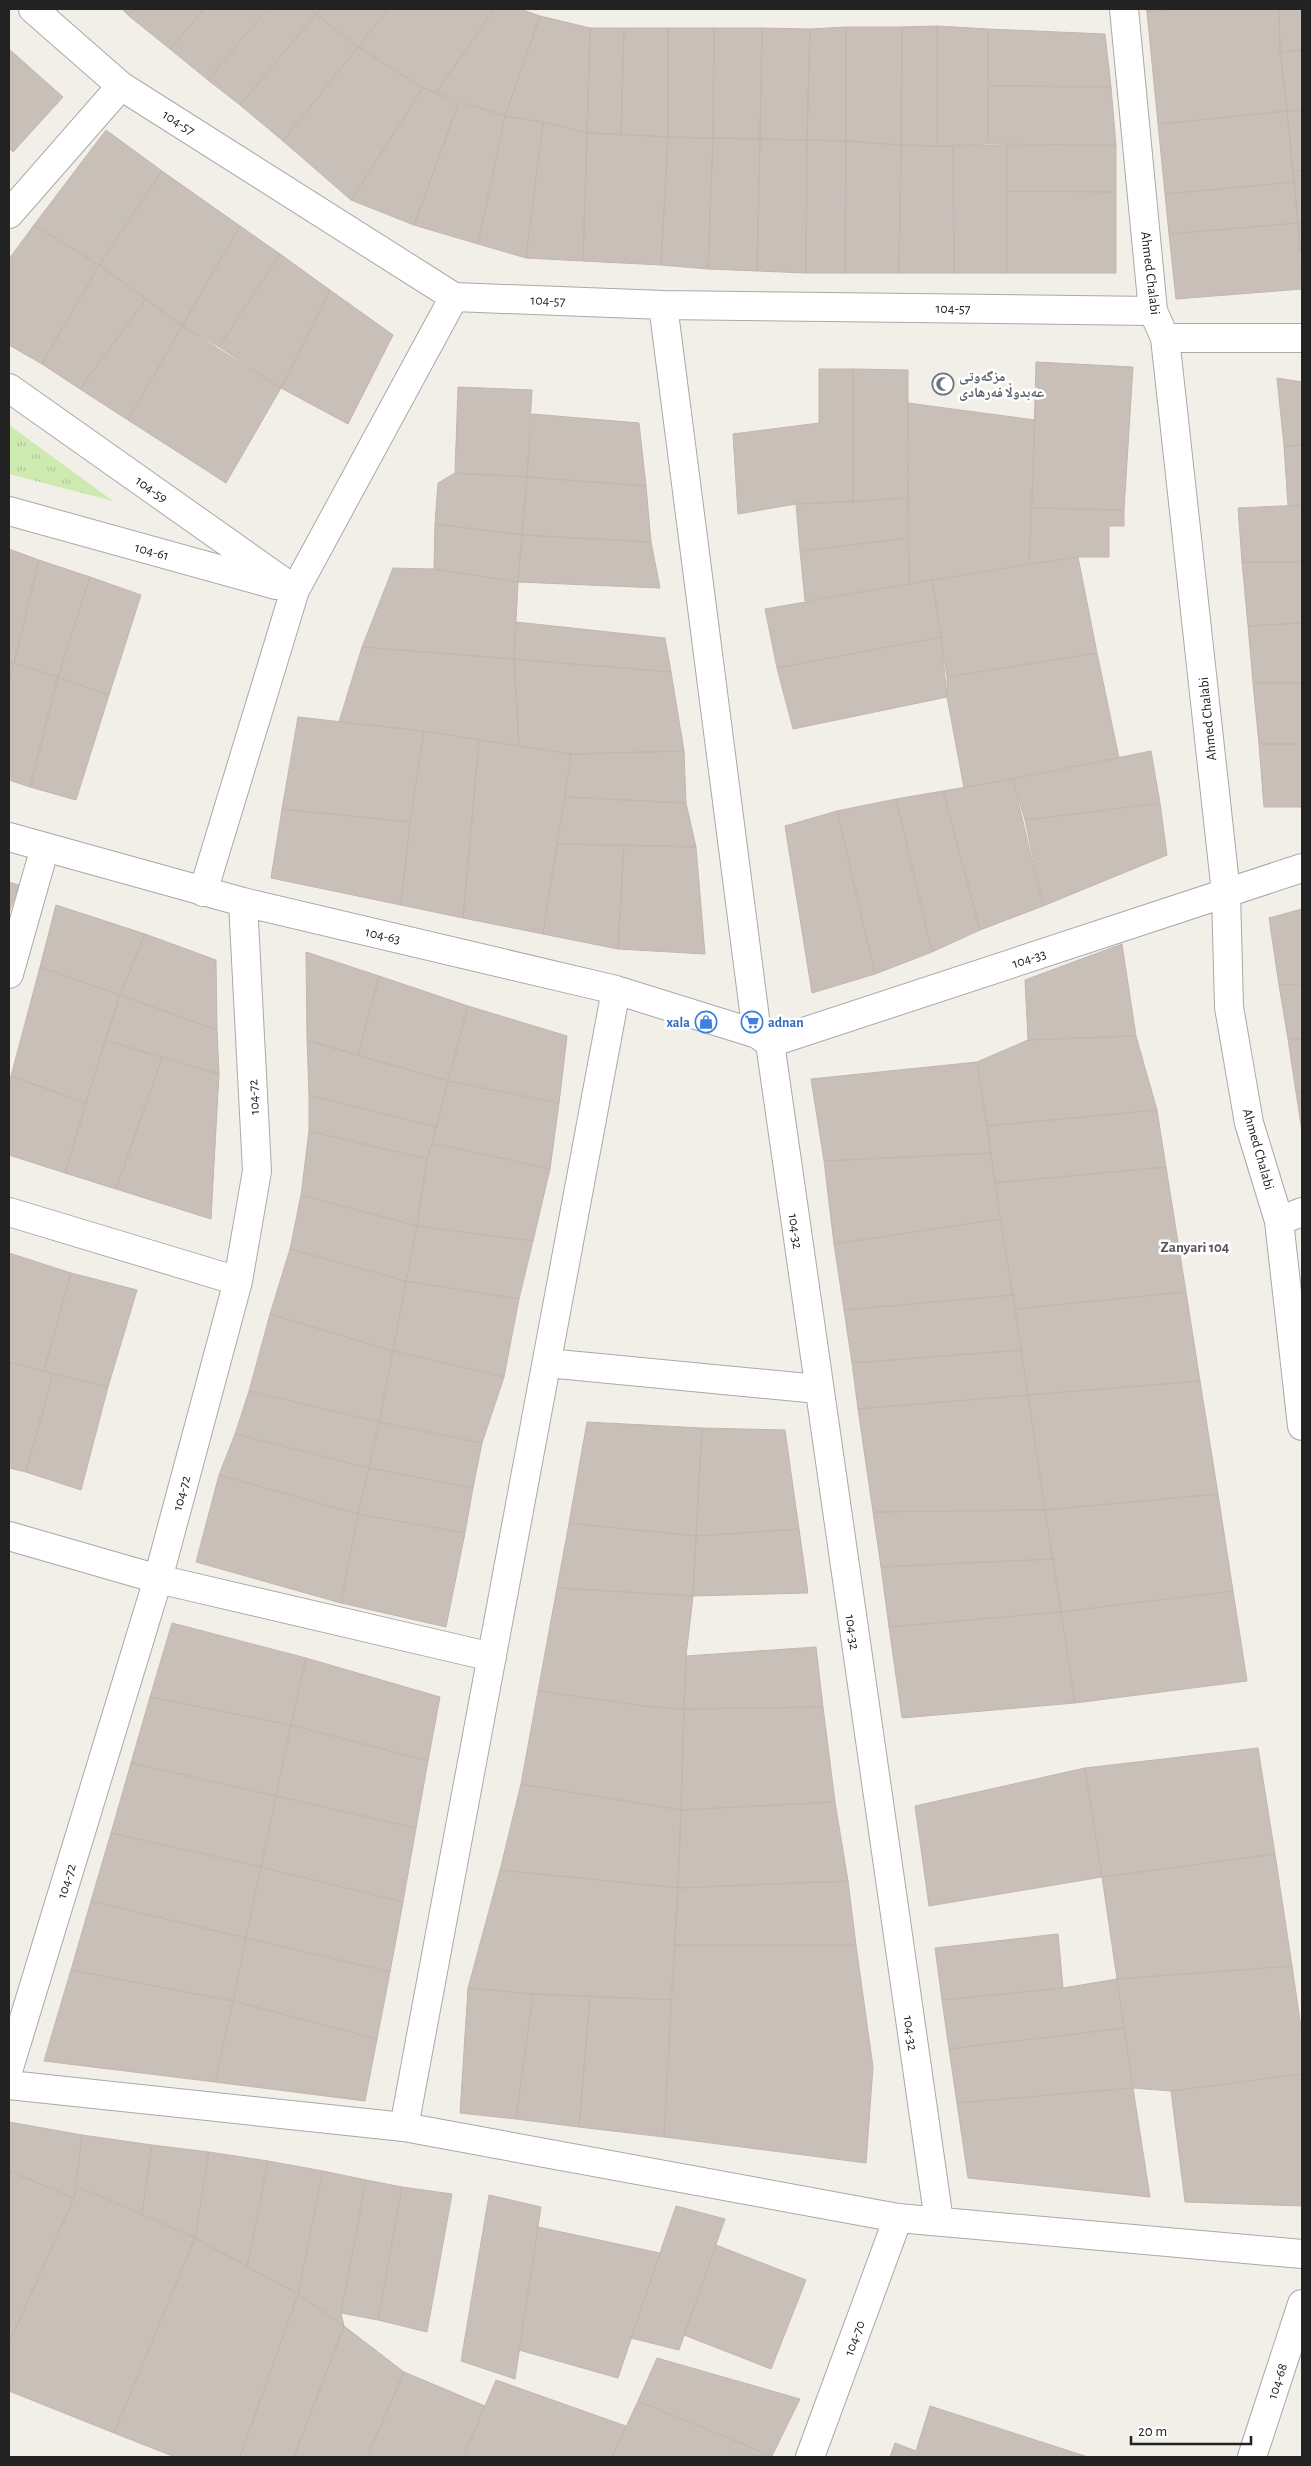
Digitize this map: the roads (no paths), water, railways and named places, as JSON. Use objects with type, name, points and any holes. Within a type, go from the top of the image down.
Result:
[{"type":"street","name":"104-57","points":[[33,9],[121,86],[454,297],[663,304],[1153,310]]},
{"type":"street","name":"Ahmed Chalabi","points":[[1124,9],[1153,310],[1165,338],[1226,893],[1230,1007],[1249,1123],[1291,1216],[1302,1426]]},
{"type":"street","points":[[9,214],[121,86]]},
{"type":"street","points":[[203,892],[295,590],[454,297]]},
{"type":"street","name":"104-32","points":[[663,304],[763,1039],[818,1389],[939,2221]]},
{"type":"street","points":[[1165,338],[1302,338]]},
{"type":"street","name":"104-59","points":[[9,388],[295,590]]},
{"type":"street","name":"104-61","points":[[9,511],[295,590]]},
{"type":"street","name":"104-63","points":[[9,837],[203,892],[616,990],[763,1039]]},
{"type":"street","points":[[9,974],[45,847]]},
{"type":"street","name":"104-33","points":[[763,1039],[1302,868]]},
{"type":"street","name":"104-72","points":[[9,2068],[158,1579],[238,1280],[257,1171],[243,902]]},
{"type":"street","points":[[404,2127],[616,990]]},
{"type":"street","points":[[9,1212],[238,1280]]},
{"type":"street","points":[[547,1363],[818,1389]]},
{"type":"street","points":[[9,1536],[158,1579],[492,1657]]},
{"type":"street","points":[[9,2085],[404,2127],[898,2218],[1302,2254]]},
{"type":"street","name":"104-70","points":[[810,2457],[898,2218]]},
{"type":"street","name":"104-68","points":[[1252,2457],[1302,2304]]},
{"type":"place","name":"مزگەوتی عەبدوڵا فەرهادی","points":[[943,384]]},
{"type":"place","name":"xala","points":[[706,1022]]},
{"type":"place","name":"adnan","points":[[752,1022]]},
{"type":"district","name":"Zanyari 104","points":[[1195,1247]]}]
